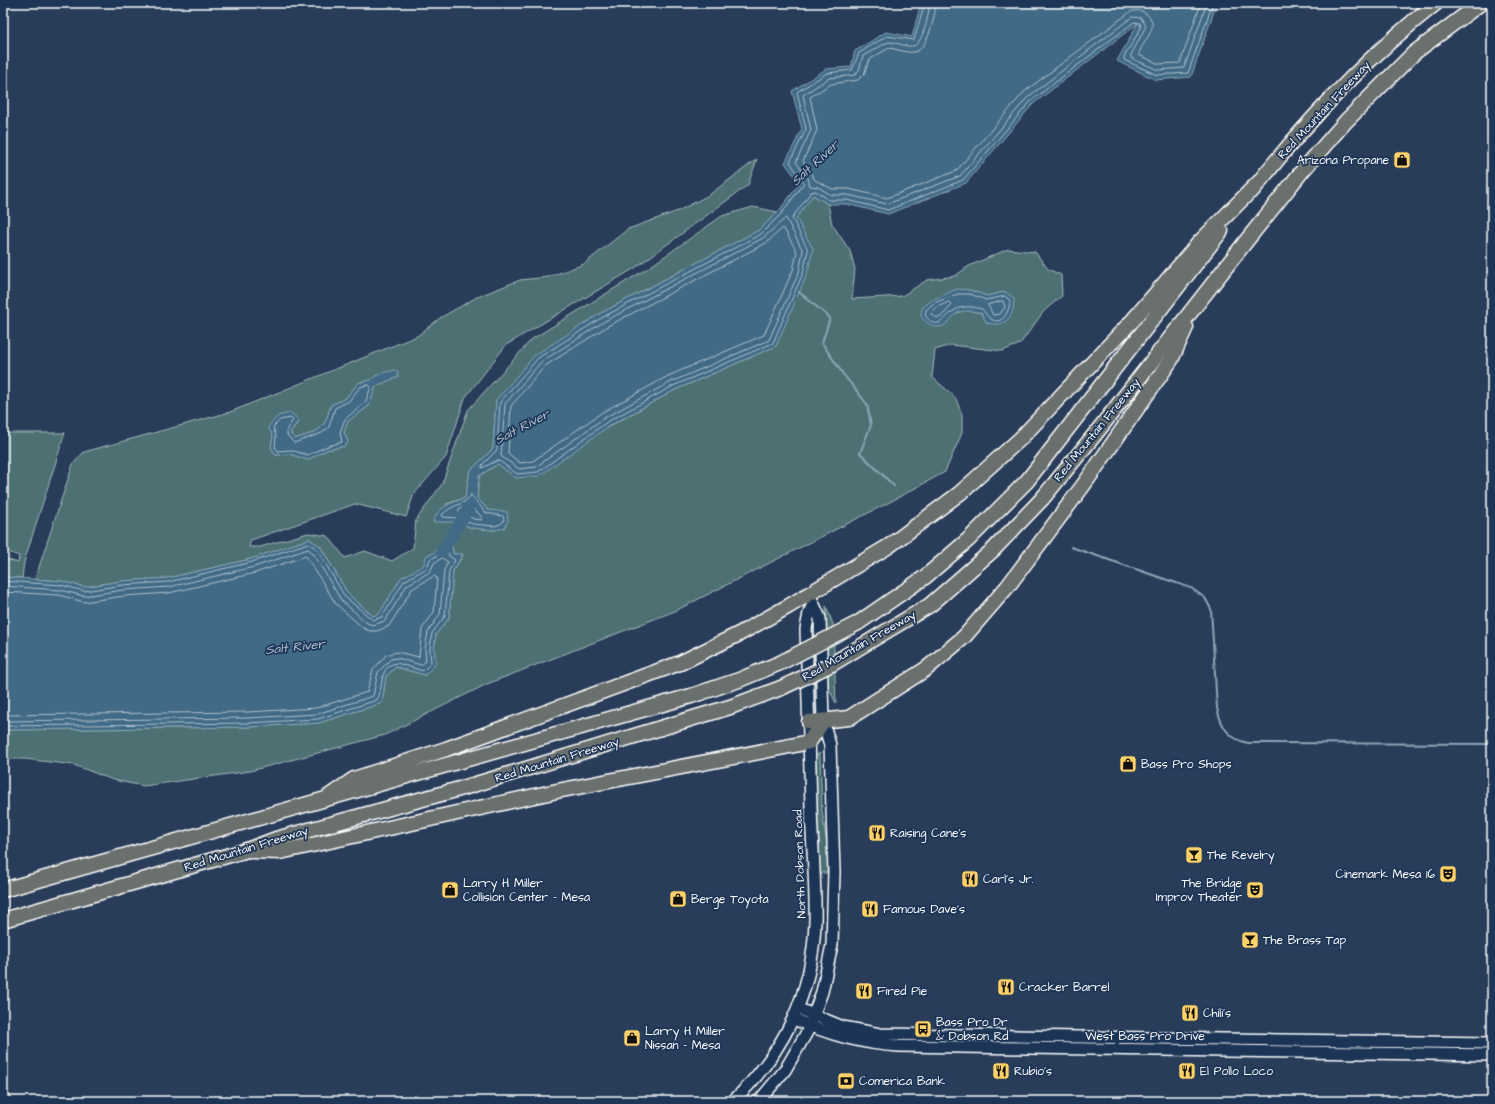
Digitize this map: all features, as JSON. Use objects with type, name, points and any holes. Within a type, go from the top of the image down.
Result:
[{"type":"highway","name":"Red Mountain Freeway","points":[[3,890],[328,797],[369,788],[691,696],[739,680],[780,663],[858,623],[925,577],[968,540],[1027,481],[1257,184],[1309,123],[1398,33],[1436,3]]},
{"type":"highway","name":"Red Mountain Freeway","points":[[3,920],[244,851],[276,839],[464,788],[730,707],[781,688],[832,664],[930,605],[993,550],[1046,493],[1197,305],[1298,176],[1346,121],[1414,53],[1452,23],[1481,3]]},
{"type":"highway","points":[[1452,23],[1489,3]]},
{"type":"highway","points":[[328,797],[354,779],[446,749],[663,670],[811,599],[889,546],[960,493],[1020,439],[1133,320],[1198,244],[1257,184]]},
{"type":"highway","points":[[244,851],[280,852],[557,791],[810,742],[816,722],[849,718],[905,684],[953,648],[979,622],[1045,538],[1171,360],[1197,305]]},
{"type":"street","name":"North Dobson Road","points":[[759,1101],[785,1070],[804,1017],[831,956],[833,923],[830,745],[816,722],[820,618],[811,599]]},
{"type":"street","name":"North Dobson Road","points":[[733,1101],[765,1067],[804,1017],[815,924],[810,742]]},
{"type":"street","name":"West Bass Pro Drive","points":[[804,1017],[843,1028],[888,1034],[1492,1043]]},
{"type":"street","name":"West Bass Pro Drive","points":[[804,1017],[828,1034],[853,1041],[899,1046],[1492,1055]]},
{"type":"green space","points":[[757,159],[748,185],[635,268],[506,345],[465,398],[446,457],[414,494],[406,517],[355,504],[251,540],[249,547],[260,547],[308,533],[328,536],[345,558],[365,551],[392,561],[413,548],[416,520],[442,484],[468,410],[532,339],[648,268],[722,216],[753,207],[778,212],[759,230],[601,313],[496,400],[493,449],[470,471],[465,498],[446,504],[457,522],[472,528],[494,530],[488,510],[477,498],[479,476],[498,464],[516,478],[675,390],[776,346],[813,249],[795,218],[813,195],[828,204],[832,224],[850,251],[855,269],[852,299],[902,296],[927,280],[955,276],[969,266],[1008,249],[1035,252],[1048,269],[1061,275],[1062,296],[1044,311],[1020,344],[1002,351],[951,345],[935,350],[932,377],[955,397],[962,414],[962,433],[945,472],[888,503],[675,611],[487,684],[385,735],[250,771],[144,786],[113,780],[74,765],[25,759],[3,759],[3,730],[248,727],[319,723],[382,703],[386,676],[396,667],[425,675],[435,664],[434,649],[436,634],[449,618],[453,571],[463,555],[453,554],[451,535],[434,553],[426,557],[425,565],[401,578],[379,615],[373,616],[348,594],[320,546],[309,539],[251,559],[168,578],[122,581],[84,587],[61,581],[35,579],[73,464],[84,452],[230,412],[417,336],[440,318],[477,297],[520,280],[548,277],[584,264],[628,229],[678,211],[709,195]],"holes":[[[970,290],[987,296],[1005,292],[987,323],[981,313],[966,310],[956,313]],[[379,374],[397,377],[376,386],[369,406],[348,421],[344,432],[348,442],[345,446],[326,450],[308,460],[289,454],[276,455],[271,447],[273,436],[299,421],[291,431],[291,435],[295,439],[320,429],[326,420],[331,405],[346,398],[358,383],[371,380]]]},
{"type":"green space","points":[[3,433],[65,433],[24,562],[22,578],[3,577],[3,558],[18,563],[19,556],[3,550]]},
{"type":"green space","points":[[826,606],[833,624],[836,703],[828,687]]},
{"type":"green space","points":[[820,753],[822,810],[828,852],[827,873],[820,873],[815,756]]},
{"type":"water","points":[[921,3],[1217,3],[1191,77],[1156,80],[1117,61],[1138,23],[1033,104],[966,183],[888,214],[846,204],[828,204],[813,195],[796,218],[813,249],[807,274],[776,346],[675,390],[609,426],[539,476],[516,478],[498,464],[479,476],[477,498],[488,510],[507,512],[508,521],[504,528],[494,530],[472,528],[457,522],[433,522],[438,512],[446,506],[465,498],[470,471],[493,449],[496,400],[535,355],[601,313],[759,230],[778,212],[800,183],[785,163],[802,129],[792,91],[826,69],[851,67],[855,51],[886,32],[912,37]]},
{"type":"water","points":[[957,289],[970,290],[987,296],[1005,292],[1014,298],[1011,315],[1000,324],[987,323],[981,313],[971,311],[959,312],[944,326],[940,327],[933,326],[926,322],[921,316],[922,308],[932,300]]},
{"type":"water","points":[[395,370],[398,372],[398,377],[376,386],[369,406],[348,421],[344,432],[348,442],[345,446],[326,450],[308,460],[289,454],[276,455],[271,447],[273,436],[268,427],[278,416],[291,413],[299,420],[291,431],[291,435],[295,439],[310,434],[320,429],[323,425],[331,405],[346,398],[358,383],[371,380],[379,374]]},
{"type":"water","points":[[451,534],[453,554],[463,554],[453,571],[449,618],[436,634],[434,649],[436,664],[425,675],[396,667],[386,676],[382,703],[319,723],[248,727],[3,730],[3,577],[61,581],[84,587],[122,581],[168,578],[251,559],[309,539],[320,546],[348,594],[373,616],[379,614],[401,578],[424,565],[426,556],[434,553]]},
{"type":"waterway","points":[[799,292],[830,318],[822,343],[843,374],[867,404],[871,425],[860,453],[894,486]]},
{"type":"waterway","name":"Salt River","points":[[442,552],[468,509]]},
{"type":"waterway","points":[[1071,547],[1191,588],[1205,598],[1211,609],[1217,708],[1226,731],[1241,741],[1248,743],[1492,744]]},
{"type":"place","name":"Arizona Propane","points":[[1402,160]]},
{"type":"place","name":"Bass Pro Shops","points":[[1128,764]]},
{"type":"place","name":"Raising Cane's","points":[[877,833]]},
{"type":"place","name":"The Revelry","points":[[1194,855]]},
{"type":"place","name":"Cinemark Mesa 16","points":[[1448,874]]},
{"type":"place","name":"Carl's Jr.","points":[[970,879]]},
{"type":"place","name":"Larry H Miller Collision Center - Mesa","points":[[450,890]]},
{"type":"place","name":"The Bridge Improv Theater","points":[[1255,890]]},
{"type":"place","name":"Berge Toyota","points":[[678,899]]},
{"type":"place","name":"Famous Dave's","points":[[870,909]]},
{"type":"place","name":"The Brass Tap","points":[[1250,940]]},
{"type":"place","name":"Cracker Barrel","points":[[1006,987]]},
{"type":"place","name":"Fired Pie","points":[[864,991]]},
{"type":"place","name":"Chili's","points":[[1190,1013]]},
{"type":"place","name":"Bass Pro Dr & Dobson Rd","points":[[923,1029]]},
{"type":"place","name":"Larry H Miller Nissan - Mesa","points":[[632,1038]]},
{"type":"place","name":"Rubio's","points":[[1001,1071]]},
{"type":"place","name":"El Pollo Loco","points":[[1187,1071]]},
{"type":"place","name":"Comerica Bank","points":[[846,1081]]}]
